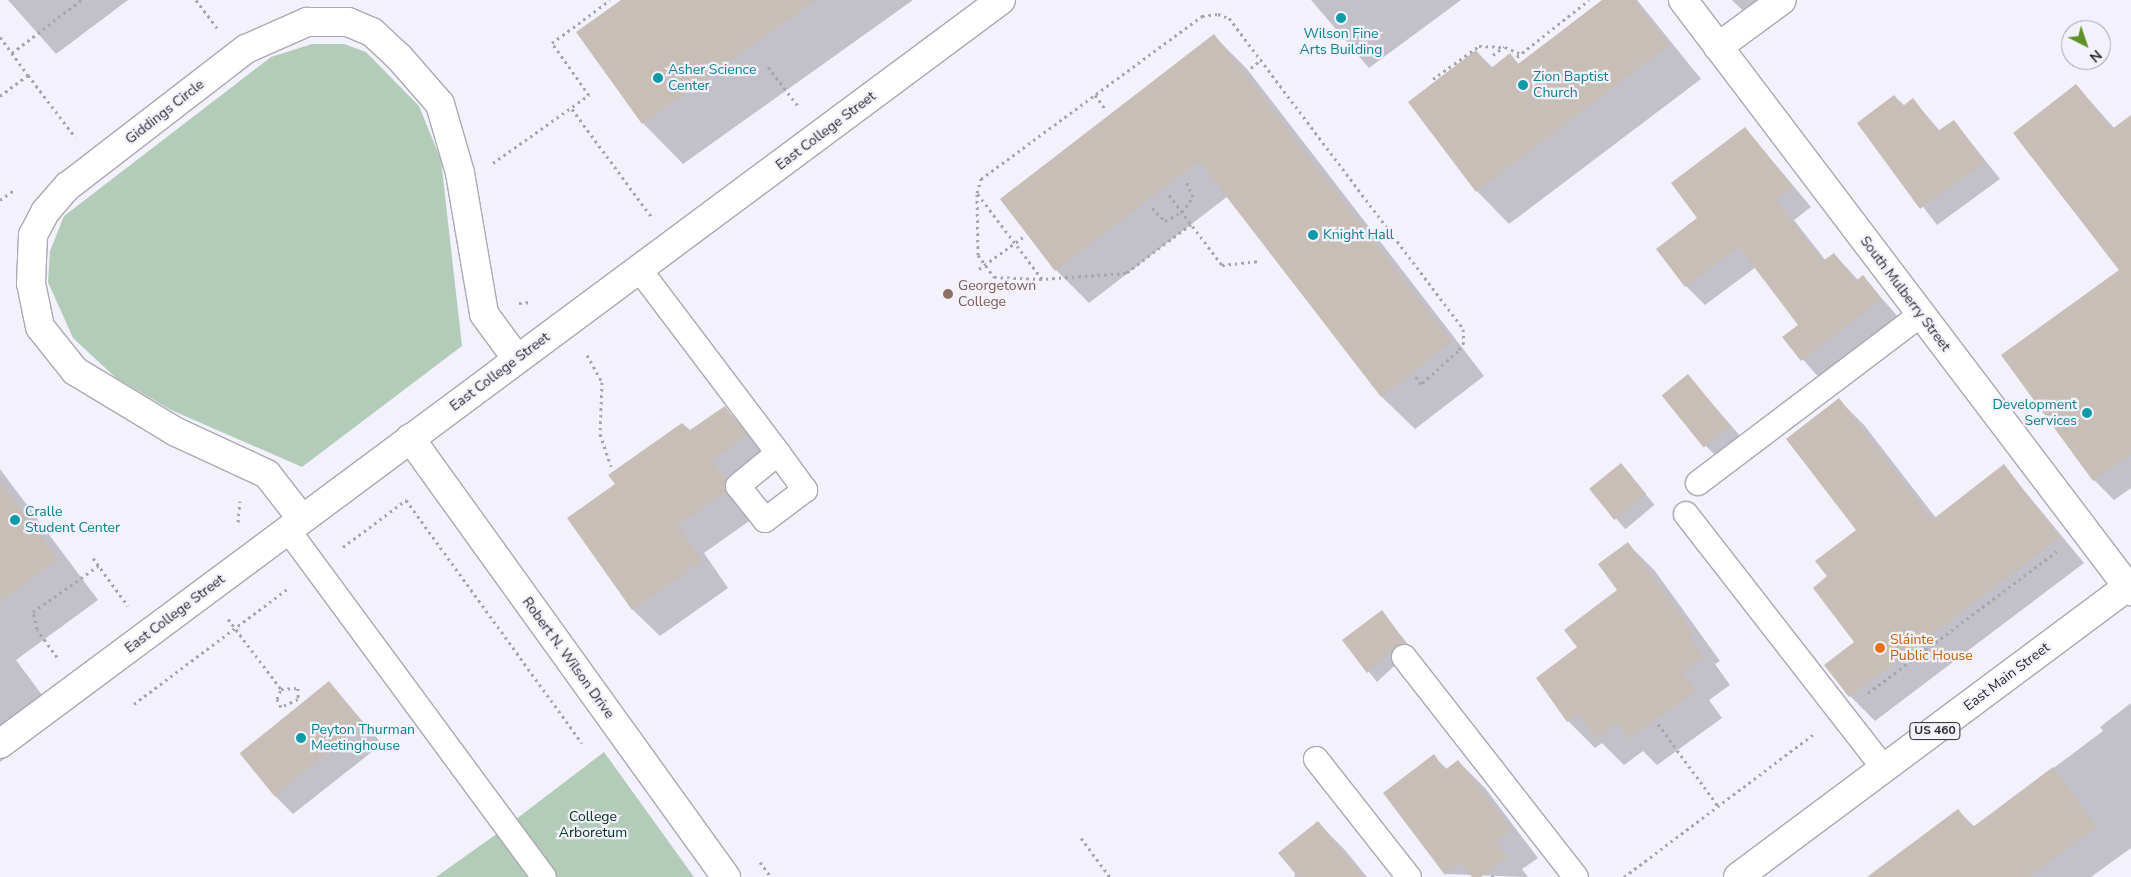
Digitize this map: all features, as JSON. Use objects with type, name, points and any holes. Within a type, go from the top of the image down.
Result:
[{"type":"street","name":"East College Street","points":[[0,744],[1001,0]]},
{"type":"street","name":"South Mulberry Street","points":[[1683,0],[1920,314],[2130,587]]},
{"type":"street","points":[[1718,47],[1782,0]]},
{"type":"street","name":"Giddings Circle","points":[[295,524],[267,474],[176,432],[75,371],[40,327],[30,283],[33,235],[45,212],[68,186],[246,49],[307,22],[348,22],[372,32],[399,57],[440,104],[460,173],[484,314],[517,359]]},
{"type":"street","name":"Robert N. Wilson Drive","points":[[410,438],[726,877]]},
{"type":"street","name":"East Main Street","points":[[1738,877],[2130,587]]},
{"type":"lane","points":[[639,269],[778,453]]},
{"type":"lane","points":[[1698,483],[1920,314]]},
{"type":"lane","points":[[1686,514],[1884,768]]},
{"type":"lane","points":[[295,524],[316,568],[544,877]]},
{"type":"lane","points":[[1404,657],[1576,877]]},
{"type":"lane","points":[[1316,759],[1409,877]]},
{"type":"path","points":[[12,52],[81,0]]},
{"type":"path","points":[[196,0],[220,33]]},
{"type":"path","points":[[486,167],[572,109],[589,95],[552,43],[610,0]]},
{"type":"path","points":[[1517,57],[1590,0]]},
{"type":"path","points":[[1191,224],[1126,273],[1042,279],[994,277],[978,255],[977,193],[981,179],[1202,16],[1229,18],[1262,59],[1463,329],[1464,342],[1458,351],[1421,384],[1416,377]]},
{"type":"path","points":[[0,37],[78,142]]},
{"type":"path","points":[[1433,79],[1479,46],[1505,47],[1521,54]]},
{"type":"path","points":[[1493,56],[1505,47]]},
{"type":"path","points":[[1251,68],[1262,59]]},
{"type":"path","points":[[768,67],[799,107]]},
{"type":"path","points":[[0,96],[28,75]]},
{"type":"path","points":[[1095,95],[1106,110]]},
{"type":"path","points":[[572,109],[652,217]]},
{"type":"path","points":[[1152,208],[1165,221],[1182,212],[1193,197],[1186,182]]},
{"type":"path","points":[[977,193],[1042,279]]},
{"type":"path","points":[[1169,195],[1222,265],[1260,261]]},
{"type":"path","points":[[978,269],[1023,237]]},
{"type":"path","points":[[587,355],[602,382],[600,434],[611,466]]},
{"type":"path","points":[[237,528],[241,496]]},
{"type":"path","points":[[134,704],[406,500],[586,749]]},
{"type":"path","points":[[93,558],[129,607]]},
{"type":"path","points":[[58,659],[37,630],[33,612],[98,566]]},
{"type":"path","points":[[121,613],[136,602]]},
{"type":"path","points":[[235,628],[281,689]]},
{"type":"path","points":[[46,710],[46,668],[66,653]]},
{"type":"path","points":[[298,688],[298,699],[281,707],[277,699],[281,689],[298,688]]},
{"type":"path","points":[[1658,724],[1718,806]]},
{"type":"path","points":[[1081,838],[1110,877]]},
{"type":"green space","points":[[312,44],[344,44],[366,52],[419,106],[441,160],[462,346],[302,467],[171,410],[116,378],[73,338],[48,282],[50,251],[64,216],[271,57]]},
{"type":"green space","name":"College Arboretum","points":[[604,752],[694,877],[436,877],[498,833]]},
{"type":"building","name":"Asher Science Center","points":[[621,0],[816,0],[642,124],[576,32]]},
{"type":"building","name":"Zion Baptist Church","points":[[1602,0],[1635,0],[1669,45],[1476,192],[1408,102],[1476,50],[1490,69],[1510,53],[1518,64]]},
{"type":"building","name":"Knight Hall","points":[[1214,34],[1452,342],[1381,397],[1199,161],[1055,271],[1000,199]]},
{"type":"building","points":[[2076,84],[2112,129],[2131,115],[2131,454],[2093,481],[2001,355],[2119,270],[2013,133]]},
{"type":"building","points":[[1894,95],[1903,106],[1913,98],[1938,131],[1954,120],[1985,162],[1920,209],[1857,123]]},
{"type":"building","points":[[1745,127],[1793,187],[1776,200],[1823,261],[1834,253],[1856,281],[1863,275],[1882,299],[1801,361],[1782,337],[1798,325],[1739,247],[1685,287],[1656,249],[1697,218],[1671,183]]},
{"type":"building","points":[[1688,374],[1730,426],[1704,447],[1662,395]]},
{"type":"building","points":[[1839,398],[1932,520],[2004,464],[2060,538],[1849,697],[1824,665],[1854,642],[1813,588],[1827,576],[1815,561],[1856,530],[1786,439]]},
{"type":"building","points":[[725,406],[747,435],[712,461],[726,480],[726,492],[678,525],[702,561],[632,610],[567,518],[615,484],[608,475],[682,423],[690,430]]},
{"type":"building","points":[[1621,463],[1646,494],[1614,520],[1589,489]]},
{"type":"building","name":"Cralle Student Center","points":[[0,481],[58,559],[0,602]]},
{"type":"building","points":[[1628,542],[1694,633],[1689,637],[1704,657],[1683,673],[1696,691],[1629,739],[1617,723],[1596,739],[1578,714],[1567,722],[1536,678],[1577,647],[1564,630],[1617,590],[1598,564]]},
{"type":"building","points":[[1382,610],[1406,643],[1396,646],[1367,673],[1342,640]]},
{"type":"building","name":"Peyton Thurman Meetinghouse","points":[[329,681],[364,724],[274,796],[240,753]]},
{"type":"building","points":[[1434,754],[1445,770],[1458,760],[1512,830],[1496,842],[1508,857],[1481,877],[1472,877],[1461,863],[1445,875],[1383,793]]},
{"type":"building","points":[[2053,767],[2097,827],[2029,877],[1867,877],[1958,809],[1973,827]]},
{"type":"building","points":[[1318,821],[1364,877],[1298,877],[1278,853]]},
{"type":"place","name":"Wilson Fine Arts Building","points":[[1341,18]]},
{"type":"place","name":"Asher Science Center","points":[[658,78]]},
{"type":"place","name":"Zion Baptist Church","points":[[1523,85]]},
{"type":"place","name":"Knight Hall","points":[[1313,235]]},
{"type":"place","name":"Georgetown College","points":[[948,294]]},
{"type":"place","name":"Development Services","points":[[2087,413]]},
{"type":"place","name":"Cralle Student Center","points":[[15,520]]},
{"type":"place","name":"Sláinte Public House","points":[[1880,648]]},
{"type":"place","name":"Peyton Thurman Meetinghouse","points":[[301,738]]}]
